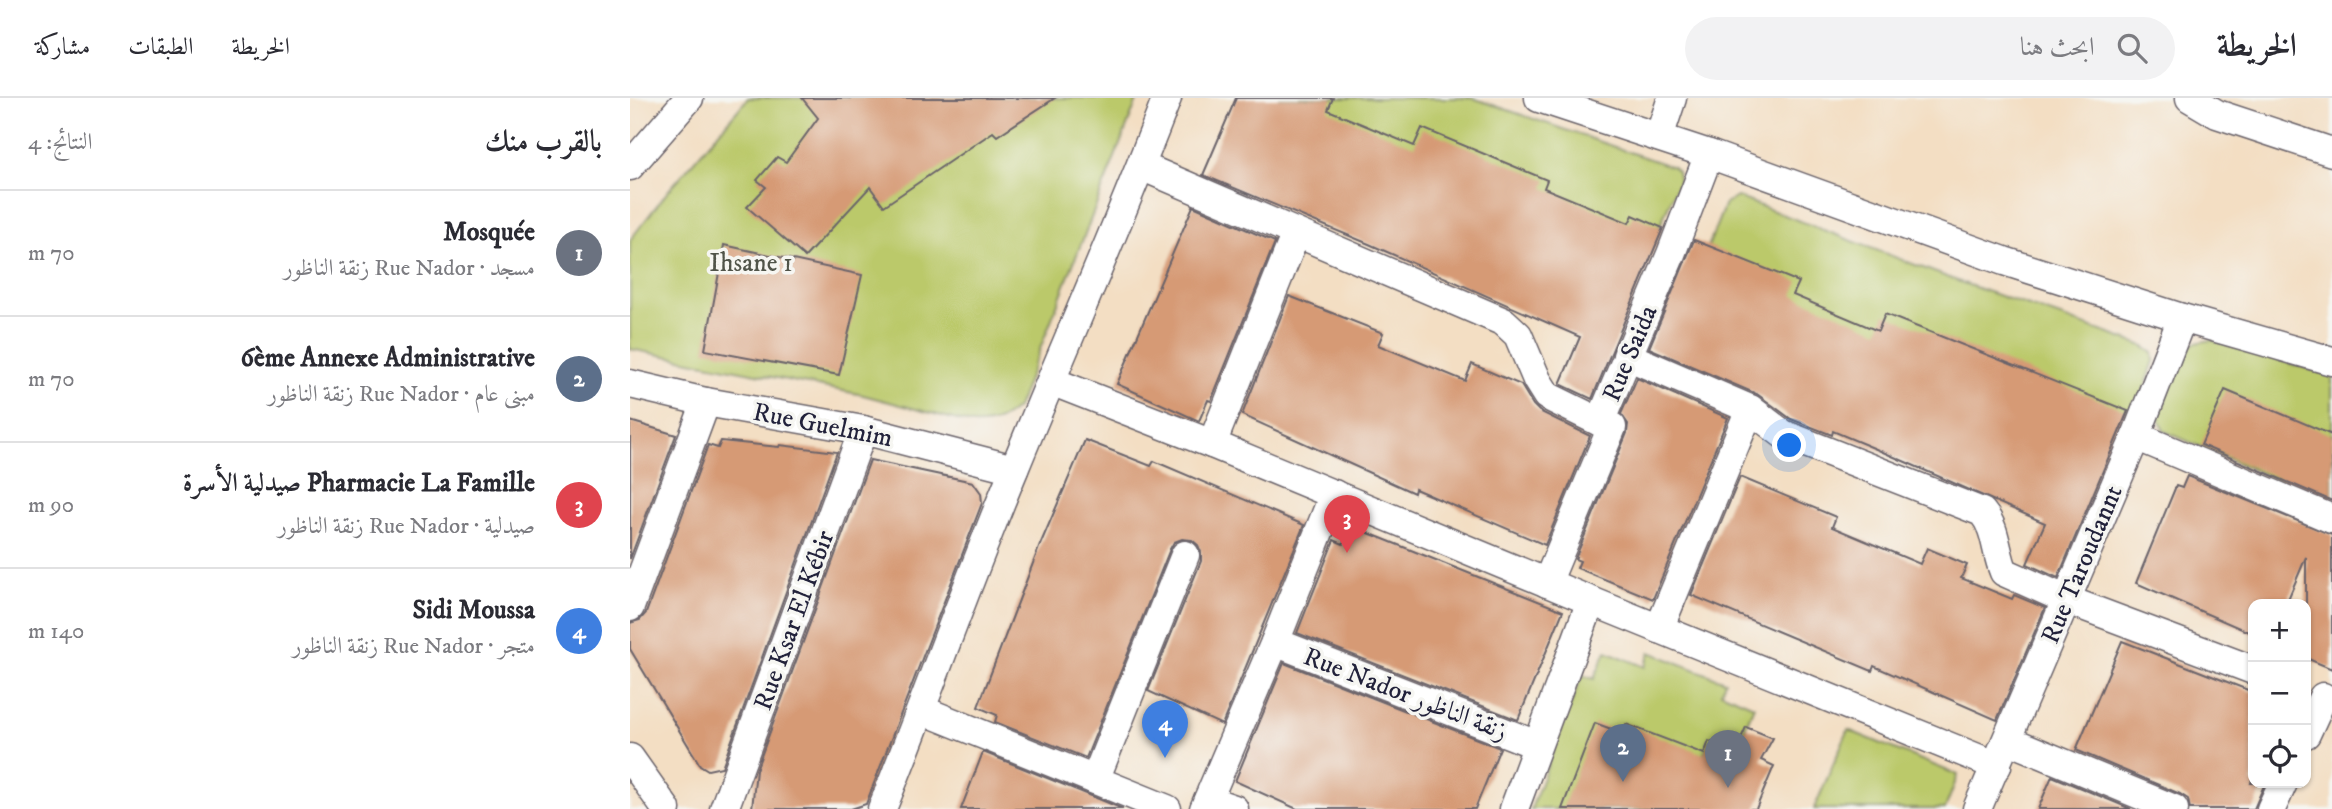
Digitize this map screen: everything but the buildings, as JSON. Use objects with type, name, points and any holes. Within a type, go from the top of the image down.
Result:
[{"type":"street","points":[[630,166],[689,98]]},
{"type":"street","points":[[882,809],[922,710],[975,565],[1167,98]]},
{"type":"street","points":[[1539,98],[1709,154],[1993,257],[2182,318],[2330,352]]},
{"type":"street","points":[[1659,137],[1672,98]]},
{"type":"street","points":[[2190,98],[2217,114],[2332,152]]},
{"type":"street","name":"Rue Saida","points":[[1547,583],[1612,427],[1600,422],[1671,254],[1709,154]]},
{"type":"street","points":[[1141,166],[1504,322],[1518,335],[1537,380],[1547,396],[1600,422]]},
{"type":"street","points":[[1212,444],[1296,233]]},
{"type":"street","name":"Rue Taroudannt","points":[[1977,809],[2136,436],[2182,318]]},
{"type":"street","points":[[1627,356],[1750,409],[1783,435],[1982,512],[1992,523],[1998,558],[2004,572],[2067,600],[2248,668]]},
{"type":"street","points":[[1051,381],[1212,444],[1997,766]]},
{"type":"street","name":"Rue Guelmim","points":[[630,384],[706,402],[863,430],[1014,469]]},
{"type":"street","points":[[630,607],[706,402]]},
{"type":"street","points":[[1659,629],[1750,409]]},
{"type":"street","name":"Rue Ksar El Kébir","points":[[724,809],[863,430]]},
{"type":"street","points":[[2136,436],[2332,519]]},
{"type":"street","points":[[1216,806],[1275,642],[1334,494]]},
{"type":"street","points":[[1096,780],[1185,555]]},
{"type":"street","points":[[1514,809],[1591,601]]},
{"type":"street","name":"Rue Nador زنقة الناظور","points":[[1275,642],[1538,745]]},
{"type":"street","points":[[2309,725],[2320,696]]},
{"type":"street","points":[[922,710],[1167,809]]},
{"type":"street","points":[[2008,740],[2174,809]]},
{"type":"street","points":[[630,758],[666,809]]},
{"type":"street","points":[[2271,809],[2281,788]]},
{"type":"green space","name":"Ihsane 1","points":[[748,98],[1138,98],[1017,408],[996,421],[972,424],[863,395],[630,349],[630,240]]},
{"type":"green space","points":[[1278,98],[1473,98],[1673,167],[1679,181],[1653,242]]},
{"type":"green space","points":[[1737,197],[1960,282],[2141,345],[2153,353],[2154,361],[2125,445],[1700,267],[1725,204]]},
{"type":"green space","points":[[2211,340],[2332,376],[2332,504],[2164,431],[2158,418],[2180,356],[2193,344]]},
{"type":"green space","points":[[1606,651],[1645,667],[1650,652],[1725,681],[1721,692],[1754,706],[1735,752],[1709,741],[1683,809],[1531,809],[1582,675],[1594,679]]},
{"type":"green space","points":[[1848,730],[1958,775],[1945,809],[1814,809]]},
{"type":"place","name":"Pharmacie La Famille صيدلية الأسرة","points":[[1347,553]]},
{"type":"place","name":"Sidi Moussa","points":[[1165,758]]},
{"type":"place","name":"6ème Annexe Administrative","points":[[1623,782]]},
{"type":"place","name":"Mosquée","points":[[1728,788]]}]
